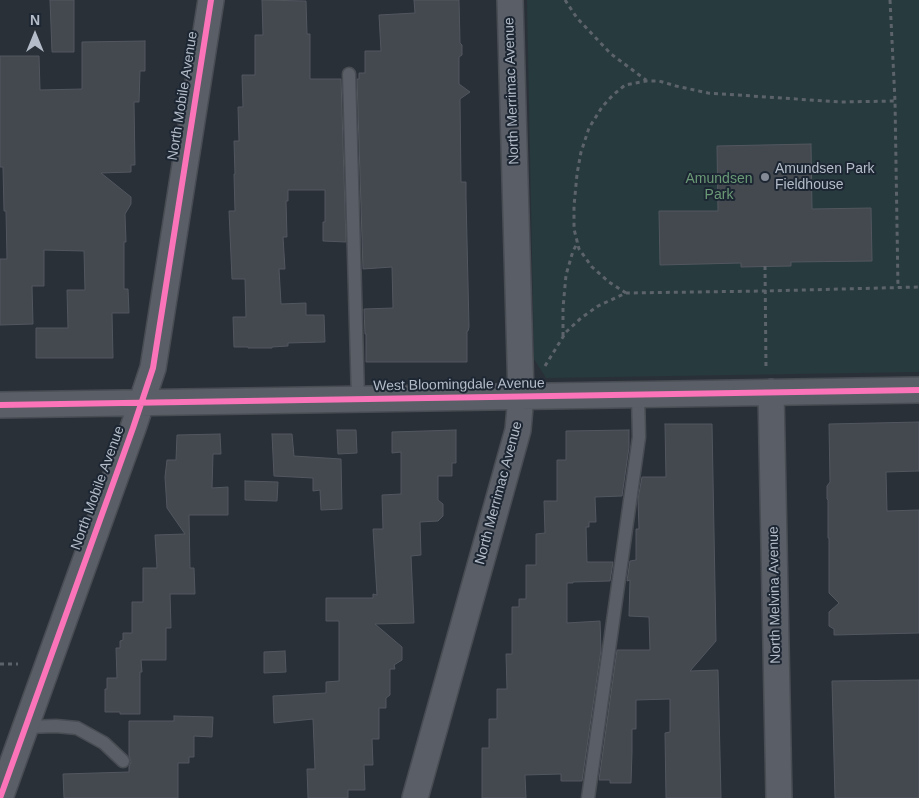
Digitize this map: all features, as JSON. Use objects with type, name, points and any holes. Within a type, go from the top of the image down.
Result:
[{"type":"street","name":"North Mobile Avenue","points":[[0,798],[153,368],[211,0]]},
{"type":"street","name":"North Merrimac Avenue","points":[[415,798],[518,430],[521,396],[510,0]]},
{"type":"street","name":"West Bloomingdale Avenue","points":[[0,405],[919,390]]},
{"type":"street","name":"North Melvina Avenue","points":[[769,392],[779,798]]},
{"type":"lane","points":[[349,74],[358,399]]},
{"type":"lane","points":[[588,798],[640,436],[638,395]]},
{"type":"lane","points":[[26,727],[56,726],[77,728],[104,743],[123,761]]},
{"type":"path","points":[[565,0],[577,18],[610,54],[646,80]]},
{"type":"path","points":[[890,0],[895,101],[898,288]]},
{"type":"path","points":[[626,292],[609,282],[592,267],[579,249],[574,229],[577,174],[581,152],[589,128],[602,107],[625,85],[646,80],[659,80],[708,93],[840,102],[895,101]]},
{"type":"path","points":[[563,337],[566,275],[573,251],[578,242]]},
{"type":"path","points":[[765,266],[769,392]]},
{"type":"path","points":[[545,366],[563,337],[581,318],[598,306],[626,292],[919,287]]},
{"type":"path","points":[[0,664],[18,664]]},
{"type":"green space","name":"Amundsen Park","points":[[527,0],[919,0],[919,372],[546,378],[534,359]]},
{"type":"building","points":[[50,0],[74,0],[74,52],[52,52]]},
{"type":"building","points":[[262,0],[306,1],[307,34],[310,34],[310,79],[341,79],[346,242],[323,241],[325,190],[288,190],[288,201],[286,201],[287,237],[283,237],[285,269],[279,269],[281,304],[306,303],[306,315],[324,315],[325,342],[288,343],[288,346],[272,348],[248,348],[234,347],[233,317],[246,317],[245,279],[232,279],[229,211],[235,211],[234,141],[239,141],[238,107],[243,107],[242,75],[255,75],[255,35],[263,35]]},
{"type":"building","points":[[414,0],[459,0],[462,55],[459,57],[459,84],[470,92],[460,99],[461,182],[466,182],[469,327],[467,331],[467,362],[366,362],[364,309],[393,308],[392,267],[363,269],[357,79],[359,79],[359,73],[365,73],[365,51],[381,51],[379,15],[415,13]]},
{"type":"building","points":[[145,41],[145,71],[140,71],[139,102],[134,102],[135,165],[131,165],[131,172],[101,173],[131,197],[131,204],[125,214],[126,242],[124,242],[124,289],[128,289],[129,313],[112,313],[113,358],[36,358],[36,328],[68,328],[67,290],[85,290],[84,251],[44,250],[44,286],[32,286],[33,324],[0,325],[0,259],[7,259],[3,167],[0,167],[0,56],[39,56],[40,90],[82,89],[82,42]]},
{"type":"building","name":"Amundsen Park Fieldhouse","points":[[811,144],[812,209],[871,208],[872,261],[791,262],[791,266],[741,267],[741,263],[660,265],[659,211],[718,211],[717,146]]},
{"type":"building","points":[[919,422],[919,471],[886,472],[887,511],[919,510],[919,633],[834,635],[834,629],[829,626],[829,612],[839,603],[829,593],[827,486],[830,482],[829,424]]},
{"type":"building","points":[[665,424],[712,424],[716,641],[690,671],[718,670],[721,798],[666,798],[665,733],[670,732],[670,699],[636,700],[636,729],[632,729],[631,783],[610,783],[610,780],[599,780],[617,650],[650,650],[649,617],[629,616],[630,580],[627,581],[630,561],[636,560],[636,529],[639,529],[638,499],[642,477],[666,477]]},
{"type":"building","points":[[337,430],[356,430],[357,453],[338,454]]},
{"type":"building","points":[[456,430],[456,463],[452,463],[452,476],[438,476],[438,500],[443,504],[443,516],[438,521],[420,522],[421,555],[411,556],[414,623],[375,624],[402,647],[402,660],[394,665],[395,669],[390,669],[390,695],[386,698],[386,708],[379,708],[379,739],[372,739],[373,765],[364,765],[365,790],[348,790],[348,798],[308,798],[307,769],[315,769],[313,719],[274,723],[273,696],[326,693],[326,682],[339,681],[339,621],[326,621],[326,598],[373,598],[373,594],[377,595],[373,529],[383,529],[382,495],[401,494],[401,452],[392,453],[392,432]]},
{"type":"building","points":[[629,430],[629,447],[622,496],[595,497],[596,522],[589,522],[589,527],[586,527],[587,562],[613,562],[610,581],[567,583],[567,623],[600,621],[601,650],[582,781],[561,781],[561,774],[525,775],[526,798],[482,798],[482,748],[489,748],[489,719],[497,719],[497,689],[507,689],[506,654],[512,654],[512,607],[519,607],[519,599],[526,599],[526,565],[536,565],[536,534],[545,533],[544,501],[557,501],[557,460],[566,460],[566,431]]},
{"type":"building","points":[[220,434],[221,454],[213,454],[212,488],[228,487],[228,515],[189,515],[190,568],[194,568],[195,594],[170,594],[171,628],[166,628],[166,660],[141,660],[140,714],[105,712],[107,678],[117,678],[116,648],[120,648],[123,633],[132,633],[132,602],[143,602],[143,568],[157,568],[155,535],[185,534],[167,508],[165,477],[167,460],[176,460],[177,435]]},
{"type":"building","points":[[272,434],[292,434],[294,456],[341,459],[342,509],[321,510],[320,490],[313,491],[313,478],[274,476]]},
{"type":"building","points":[[245,481],[278,482],[277,501],[245,500]]},
{"type":"building","points":[[285,651],[286,672],[264,673],[264,652]]},
{"type":"building","points":[[919,680],[919,798],[835,798],[832,681]]},
{"type":"building","points":[[174,716],[213,717],[212,737],[194,736],[194,757],[189,757],[189,763],[178,763],[178,798],[64,798],[63,774],[129,772],[131,762],[129,755],[129,721],[174,721]]},
{"type":"cycle path","points":[[0,798],[153,368],[211,0]]},
{"type":"cycle path","points":[[0,405],[919,390]]},
{"type":"place","name":"Amundsen Park Fieldhouse","points":[[765,177]]}]
